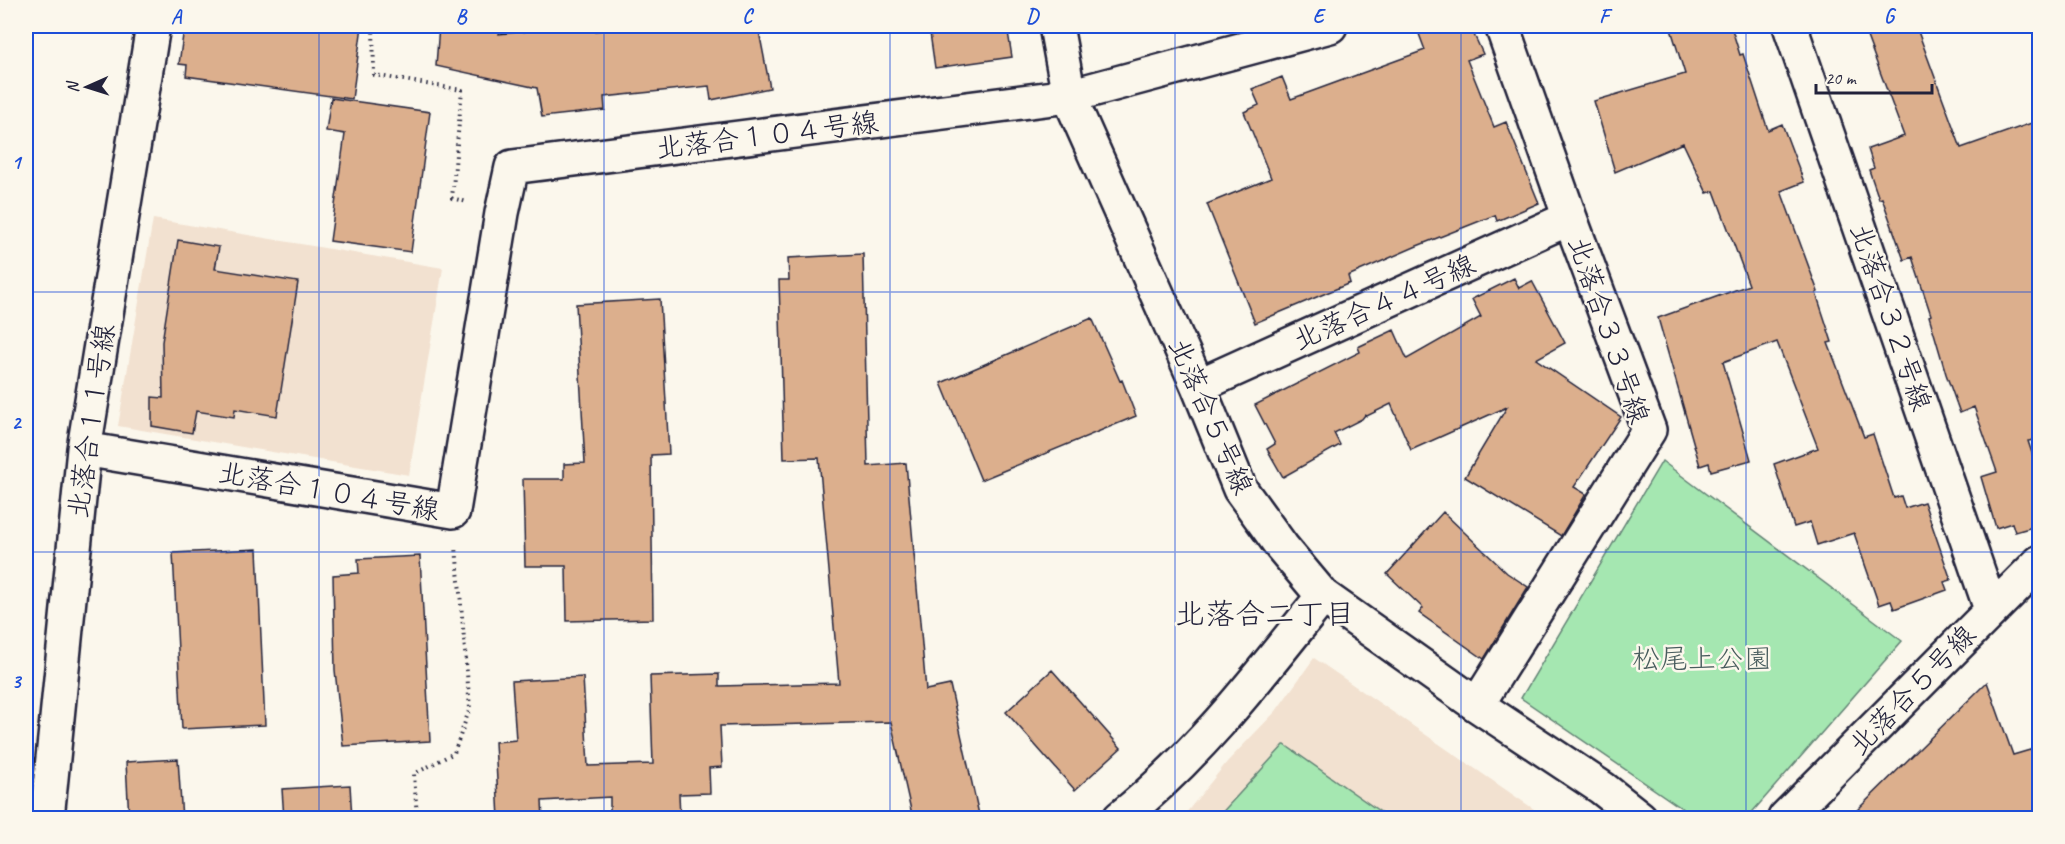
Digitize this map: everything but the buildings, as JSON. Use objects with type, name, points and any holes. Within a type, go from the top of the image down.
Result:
[{"type":"street","name":"北落合１１号線","points":[[47,819],[84,449],[153,26]]},
{"type":"street","name":"北落合５号線","points":[[1056,26],[1069,96],[1198,386],[1240,489],[1282,548],[1323,596],[1477,705],[1602,788],[1640,819]]},
{"type":"street","points":[[1069,96],[1330,26]]},
{"type":"street","name":"北落合３３号線","points":[[1477,705],[1649,430],[1502,26]]},
{"type":"street","name":"北落合３２号線","points":[[1790,26],[1991,609]]},
{"type":"street","name":"北落合１０４号線","points":[[84,449],[453,512],[502,213],[512,167],[1069,96]]},
{"type":"street","name":"北落合４４号線","points":[[1198,386],[1570,218]]},
{"type":"street","name":"北落合５号線","points":[[1785,819],[2040,562]]},
{"type":"street","points":[[1120,819],[1193,753],[1246,693],[1323,596]]},
{"type":"path","points":[[373,26],[374,75],[462,90],[452,198],[502,213]]},
{"type":"path","points":[[417,819],[414,774],[454,753],[470,708],[453,512]]},
{"type":"shaded area","points":[[153,219],[443,268],[409,475],[118,426]]},
{"type":"shaded area","points":[[1314,658],[1547,818],[1182,818],[1227,762],[1276,711]]},
{"type":"green space","name":"松尾上公園","points":[[1662,461],[1902,641],[1747,818],[1696,818],[1521,698]]},
{"type":"green space","points":[[1285,745],[1389,818],[1217,818]]},
{"type":"district","name":"北落合二丁目","points":[[1265,614]]}]
